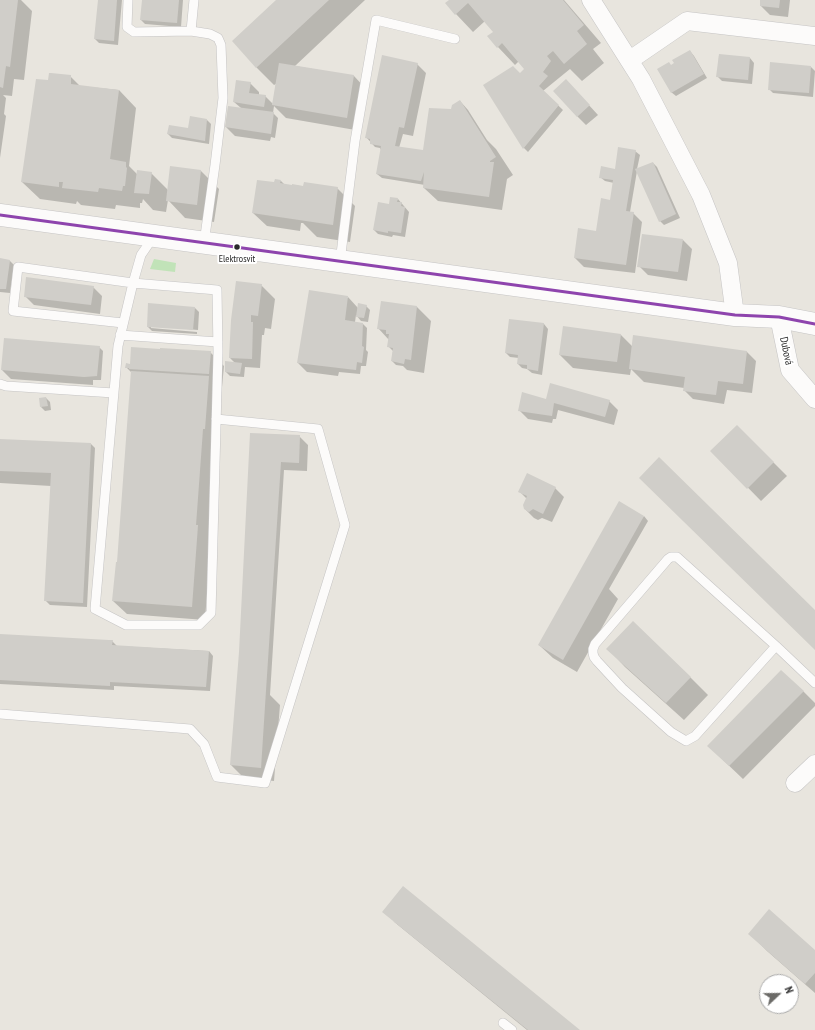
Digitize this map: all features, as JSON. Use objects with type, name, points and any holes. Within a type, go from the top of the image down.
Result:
[{"type":"street","points":[[591,0],[642,79],[701,195],[728,262],[735,315]]},
{"type":"street","points":[[630,60],[687,21],[815,36]]},
{"type":"street","points":[[0,215],[735,315],[779,317],[815,324]]},
{"type":"street","name":"Dubová","points":[[779,317],[790,370],[815,398]]},
{"type":"street","points":[[795,784],[815,764]]},
{"type":"lane","points":[[128,0],[127,27],[134,32],[191,31],[210,34],[218,38],[221,45],[223,98],[204,243]]},
{"type":"lane","points":[[191,31],[194,0]]},
{"type":"lane","points":[[340,262],[356,135],[376,20],[455,39]]},
{"type":"lane","points":[[123,323],[14,311],[18,267],[133,283],[217,290],[218,342],[211,613],[199,625],[126,625],[95,609],[118,346],[133,283],[141,255],[154,236]]},
{"type":"lane","points":[[120,335],[218,342]]},
{"type":"lane","points":[[0,384],[6,386],[114,393]]},
{"type":"lane","points":[[0,714],[190,729],[204,744],[217,777],[266,783],[345,525],[318,429],[216,419]]},
{"type":"lane","points":[[776,646],[695,736],[686,741],[671,732],[622,688],[597,661],[594,657],[592,649],[668,559],[671,557],[677,557],[776,646],[815,683]]},
{"type":"lane","points":[[503,1023],[512,1030]]},
{"type":"green space","points":[[154,259],[176,263],[175,272],[150,269]]},
{"type":"building","points":[[0,0],[18,0],[10,67],[6,66],[3,88],[0,87]]},
{"type":"building","points":[[98,0],[117,0],[114,41],[94,39]]},
{"type":"building","points":[[142,0],[179,0],[177,23],[140,20]]},
{"type":"building","points":[[276,0],[329,0],[256,68],[232,41]]},
{"type":"building","points":[[449,0],[563,0],[584,25],[577,31],[587,44],[564,64],[553,51],[547,56],[551,61],[543,72],[548,76],[539,86],[559,105],[523,149],[483,85],[513,66],[520,73],[524,69],[502,43],[497,48],[487,36],[493,32],[468,3],[455,15],[445,3]]},
{"type":"building","points":[[760,0],[780,0],[779,8],[760,6]]},
{"type":"building","points":[[690,50],[704,74],[671,93],[657,69],[669,62],[671,65],[674,63],[672,60]]},
{"type":"building","points":[[719,54],[750,57],[748,80],[716,77]]},
{"type":"building","points":[[382,55],[418,63],[404,128],[399,127],[395,146],[423,150],[429,108],[451,109],[452,105],[460,100],[496,157],[490,161],[494,162],[489,197],[423,188],[424,172],[421,181],[376,174],[381,146],[370,144],[370,139],[365,138]]},
{"type":"building","points":[[770,62],[811,66],[809,93],[768,90]]},
{"type":"building","points":[[279,63],[354,75],[347,118],[272,105]]},
{"type":"building","points":[[49,73],[71,75],[71,84],[119,90],[110,159],[126,162],[127,168],[125,186],[123,186],[122,191],[99,188],[98,192],[62,188],[63,182],[59,182],[59,187],[21,182],[36,79],[48,80]]},
{"type":"building","points":[[566,79],[590,105],[577,117],[553,91]]},
{"type":"building","points":[[236,80],[251,82],[249,93],[266,95],[264,107],[233,102]]},
{"type":"building","points":[[228,106],[274,112],[271,134],[225,127]]},
{"type":"building","points":[[190,116],[207,119],[205,141],[167,134],[169,125],[188,128]]},
{"type":"building","points":[[618,147],[636,150],[626,211],[634,212],[626,265],[574,258],[578,228],[596,231],[601,198],[610,200],[613,180],[599,178],[601,166],[615,169]]},
{"type":"building","points":[[653,162],[676,214],[659,222],[635,169]]},
{"type":"building","points":[[170,166],[201,170],[197,205],[166,201]]},
{"type":"building","points":[[137,170],[152,172],[149,194],[134,193]]},
{"type":"building","points":[[275,179],[281,180],[280,183],[292,185],[303,186],[304,182],[338,187],[333,225],[252,213],[257,180],[274,182]]},
{"type":"building","points":[[390,197],[398,198],[397,202],[402,202],[401,206],[405,207],[401,233],[388,231],[388,233],[373,230],[378,202],[389,204]]},
{"type":"building","points":[[642,234],[683,239],[678,272],[637,267]]},
{"type":"building","points":[[0,258],[10,260],[6,289],[0,289]]},
{"type":"building","points":[[26,277],[94,286],[91,305],[24,297]]},
{"type":"building","points":[[236,281],[262,284],[258,316],[251,315],[251,322],[253,322],[252,359],[229,358],[231,320]]},
{"type":"building","points":[[309,290],[348,296],[345,320],[363,323],[362,346],[364,347],[362,363],[357,362],[356,370],[297,363]]},
{"type":"building","points":[[381,301],[417,306],[411,360],[405,359],[404,364],[391,361],[393,348],[387,347],[389,334],[386,334],[386,330],[377,329]]},
{"type":"building","points":[[148,303],[195,307],[193,330],[147,327]]},
{"type":"building","points":[[358,303],[367,305],[364,318],[356,317]]},
{"type":"building","points":[[509,319],[544,323],[538,371],[527,369],[527,365],[517,364],[518,355],[505,353]]},
{"type":"building","points":[[563,326],[621,334],[617,362],[559,355]]},
{"type":"building","points":[[633,335],[747,351],[743,384],[718,381],[716,395],[683,391],[685,377],[629,369]]},
{"type":"building","points":[[4,338],[100,346],[97,376],[84,377],[1,370]]},
{"type":"building","points":[[131,347],[211,351],[209,374],[125,368],[126,363],[130,364]]},
{"type":"building","points":[[225,361],[242,363],[240,374],[225,372]]},
{"type":"building","points":[[131,371],[209,376],[205,429],[203,429],[192,607],[112,601],[117,562]]},
{"type":"building","points":[[550,383],[610,400],[605,417],[554,403],[552,416],[518,411],[522,392],[546,399]]},
{"type":"building","points":[[46,397],[48,406],[40,407],[39,398]]},
{"type":"building","points":[[737,425],[774,462],[747,489],[710,451]]},
{"type":"building","points":[[250,433],[300,435],[299,463],[281,462],[261,768],[230,765],[239,652]]},
{"type":"building","points":[[0,439],[91,443],[83,603],[44,601],[51,473],[0,471]]},
{"type":"building","points":[[659,457],[815,610],[815,650],[639,478]]},
{"type":"building","points":[[527,473],[556,487],[543,514],[533,509],[529,512],[524,509],[523,505],[527,496],[518,492]]},
{"type":"building","points":[[619,501],[644,516],[563,660],[538,645]]},
{"type":"building","points":[[633,621],[691,677],[666,703],[606,649]]},
{"type":"building","points":[[0,634],[113,640],[112,645],[209,651],[206,687],[110,682],[110,686],[0,680]]},
{"type":"building","points":[[781,670],[804,691],[729,766],[707,746]]},
{"type":"building","points":[[403,886],[580,1030],[528,1030],[382,912]]},
{"type":"building","points":[[769,909],[815,950],[815,973],[805,984],[799,979],[799,974],[794,974],[748,934]]},
{"type":"transit line","points":[[0,215],[735,315],[779,317],[815,324]]},
{"type":"place","name":"Elektrosvit","points":[[237,247]]}]
